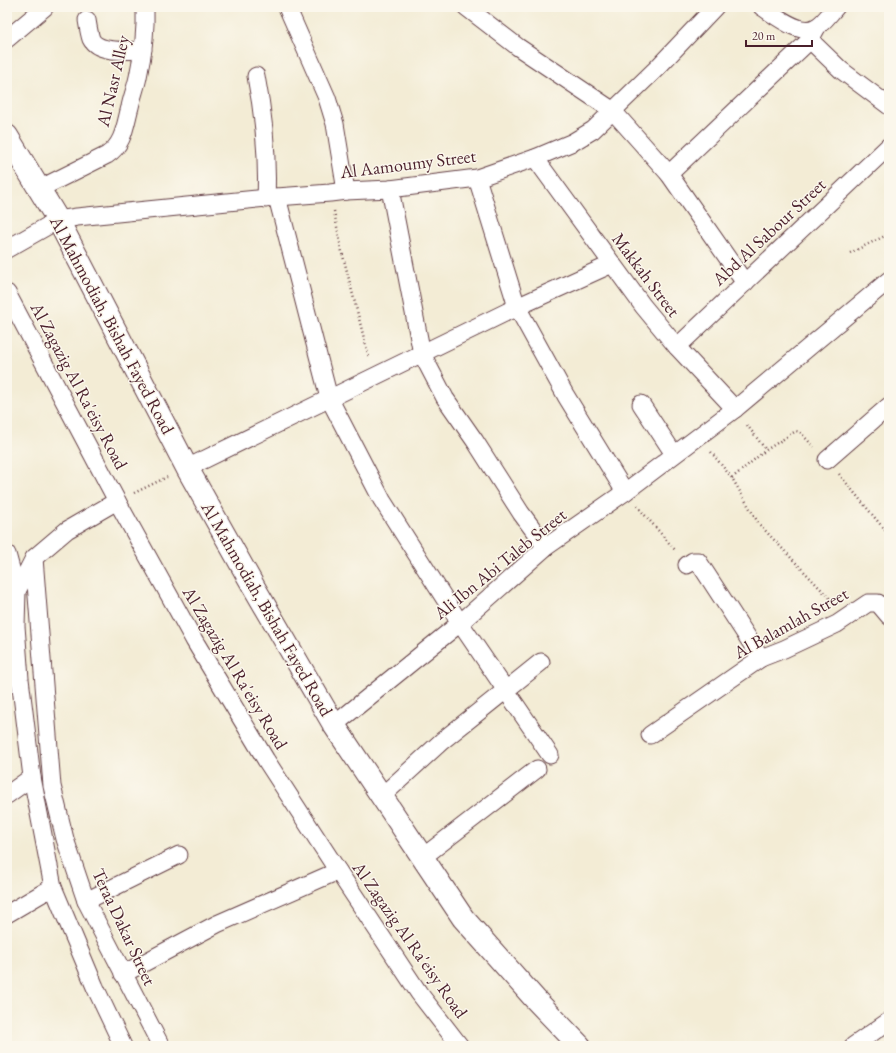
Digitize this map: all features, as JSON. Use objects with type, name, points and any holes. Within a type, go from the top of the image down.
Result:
[{"type":"street","points":[[7,39],[45,7]]},
{"type":"street","name":"Al Nasr Alley","points":[[39,189],[114,151],[123,134],[138,79],[143,50],[145,7]]},
{"type":"street","points":[[287,7],[327,98],[335,124],[338,192]]},
{"type":"street","points":[[466,7],[518,47],[612,110],[669,174],[745,283]]},
{"type":"street","points":[[762,7],[800,29],[807,30],[814,34],[841,70],[889,106]]},
{"type":"street","points":[[669,174],[814,34],[836,7]]},
{"type":"street","name":"Al Aamoumy Street","points":[[53,223],[77,217],[338,192],[390,189],[477,178],[535,158],[573,142],[593,130],[657,68],[707,9]]},
{"type":"street","points":[[87,20],[91,39],[96,45],[109,50],[143,50]]},
{"type":"street","points":[[256,76],[262,105],[267,167],[272,198],[328,398],[382,500],[460,623],[550,755]]},
{"type":"street","name":"Al Mahmodiah, Bishah Fayed Road","points":[[7,136],[39,189],[53,223],[254,589],[334,725],[464,918],[535,999],[580,1046]]},
{"type":"street","name":"Abd Al Sabour Street","points":[[677,347],[889,146]]},
{"type":"street","name":"Makkah Street","points":[[535,158],[643,306],[677,347],[735,409]]},
{"type":"street","points":[[477,178],[517,307],[566,396],[625,492]]},
{"type":"street","points":[[390,189],[422,354],[445,398],[475,441],[521,513],[546,547]]},
{"type":"street","points":[[7,249],[53,223]]},
{"type":"street","points":[[187,468],[517,307],[612,264]]},
{"type":"street","name":"Ali Ibn Abi Taleb Street","points":[[334,725],[460,623],[546,547],[625,492],[735,409],[889,280]]},
{"type":"street","name":"Al Zagazig Al Ra'eisy Road","points":[[7,293],[117,501],[194,640],[266,760],[420,993],[460,1046]]},
{"type":"street","points":[[641,404],[674,454]]},
{"type":"street","points":[[827,460],[889,406]]},
{"type":"street","points":[[17,591],[34,558],[68,530],[117,501]]},
{"type":"street","points":[[7,554],[17,591],[16,626],[20,679],[32,777],[53,887],[95,987],[123,1046]]},
{"type":"street","name":"Teraa Dakar Street","points":[[34,558],[52,786],[65,839],[86,901],[161,1046]]},
{"type":"street","points":[[687,565],[693,560],[698,561],[761,658]]},
{"type":"street","name":"Al Balamlah Street","points":[[650,735],[761,658],[784,649],[836,624],[868,603],[878,602],[889,616]]},
{"type":"street","points":[[382,796],[442,741],[541,662]]},
{"type":"street","points":[[423,857],[537,769]]},
{"type":"street","points":[[7,795],[32,777]]},
{"type":"street","points":[[86,901],[178,855]]},
{"type":"street","points":[[123,974],[217,924],[338,871]]},
{"type":"street","points":[[8,915],[53,887]]},
{"type":"street","points":[[853,1046],[889,1021]]},
{"type":"path","points":[[338,192],[341,248],[374,376]]},
{"type":"path","points":[[850,253],[889,234]]},
{"type":"path","points":[[732,478],[766,450],[735,409]]},
{"type":"path","points":[[698,436],[732,478],[759,524],[835,604]]},
{"type":"path","points":[[117,501],[187,468]]},
{"type":"path","points":[[625,492],[687,565]]}]
